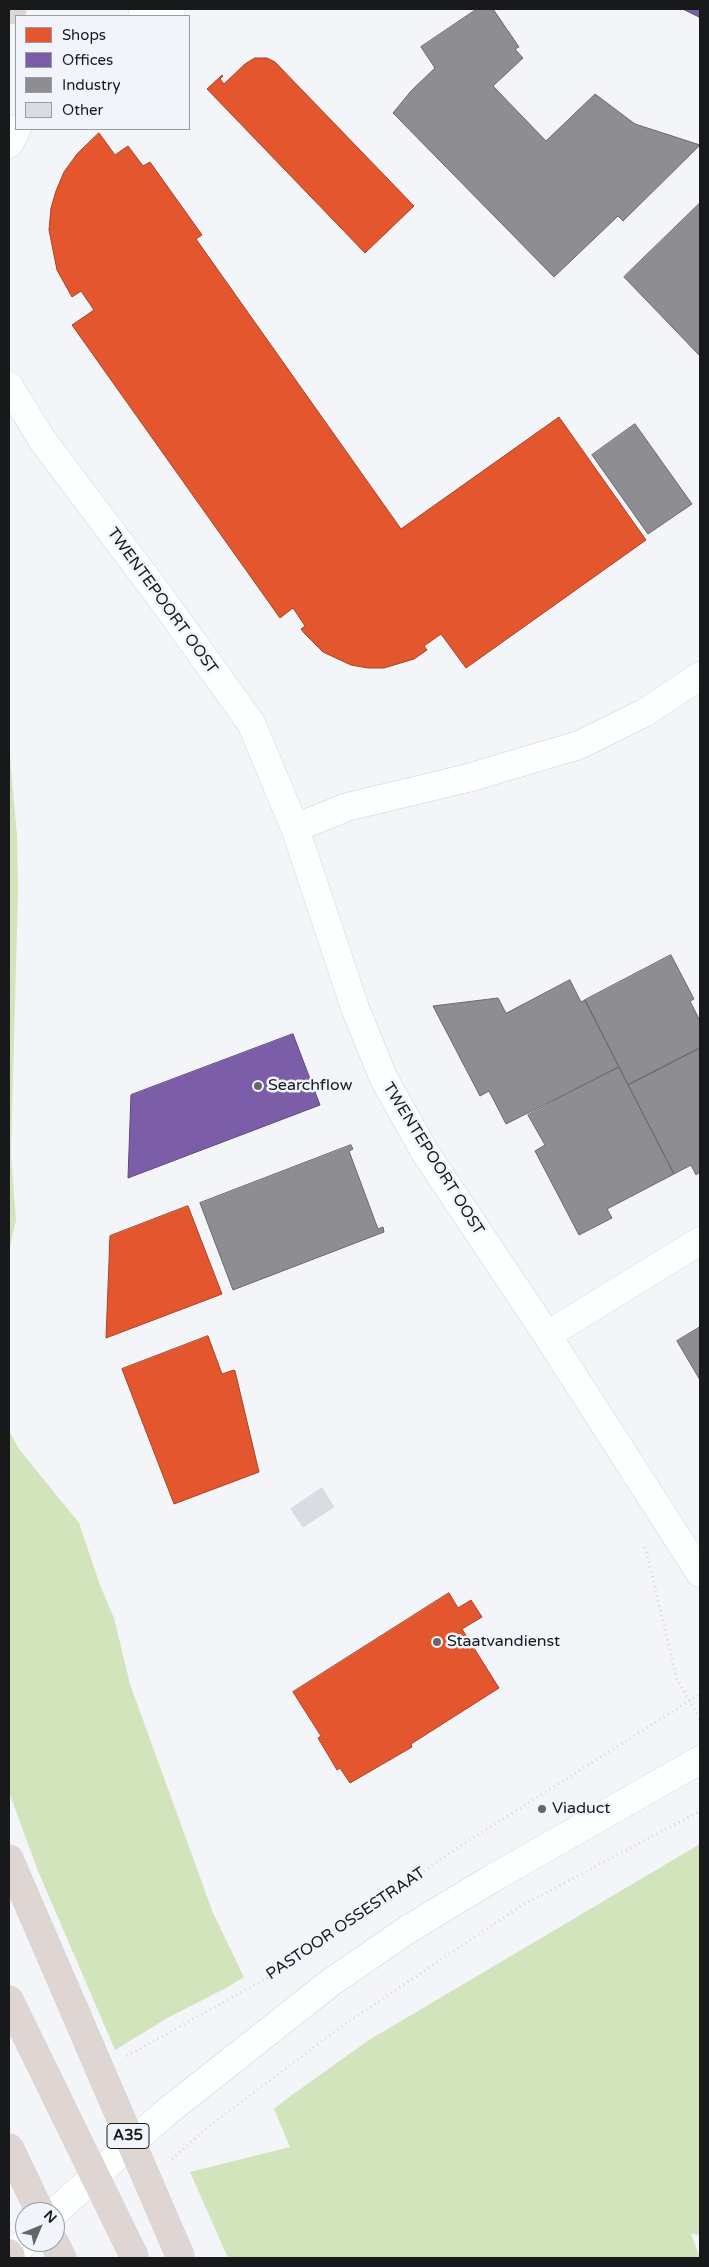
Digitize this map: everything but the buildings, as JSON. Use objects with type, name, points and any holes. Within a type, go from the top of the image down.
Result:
[{"type":"highway","name":"A35","points":[[9,1858],[181,2258]]},
{"type":"highway","name":"A35","points":[[9,2000],[134,2258]]},
{"type":"highway","points":[[9,2147],[35,2202]]},
{"type":"highway","points":[[9,2253],[10,2258]]},
{"type":"street","points":[[146,15],[171,9]]},
{"type":"street","points":[[9,144],[16,130]]},
{"type":"street","name":"TWENTEPOORT OOST","points":[[9,386],[43,441],[156,591],[251,723],[295,828],[355,1008],[384,1080],[426,1154],[547,1335],[700,1573]]},
{"type":"street","points":[[295,828],[347,807],[468,778],[579,745],[644,713],[700,676]]},
{"type":"street","points":[[547,1335],[700,1241]]},
{"type":"street","points":[[65,2203],[164,2114],[330,1983],[407,1930],[493,1878],[700,1760]]},
{"type":"path","points":[[644,1545],[677,1679],[700,1719]]},
{"type":"path","name":"PASTOOR OSSESTRAAT","points":[[122,2061],[153,2040],[267,1978],[466,1843],[700,1694]]},
{"type":"path","points":[[171,2160],[208,2127],[342,2026],[522,1906],[700,1812]]},
{"type":"green space","points":[[9,746],[17,835],[18,891],[11,1154],[16,1220],[9,1251]]},
{"type":"green space","points":[[9,1431],[19,1449],[79,1523],[100,1585],[114,1618],[130,1684],[213,1913],[244,1977],[169,2017],[115,2050],[38,1871],[9,1792]]},
{"type":"green space","points":[[700,1844],[700,2235],[691,2234],[700,2258],[228,2258],[190,2172],[290,2147],[274,2109],[285,2100],[369,2040]]},
{"type":"place","name":"Searchflow","points":[[258,1086]]},
{"type":"place","name":"Staatvandienst","points":[[437,1642]]},
{"type":"place","name":"Viaduct","points":[[542,1809]]}]
